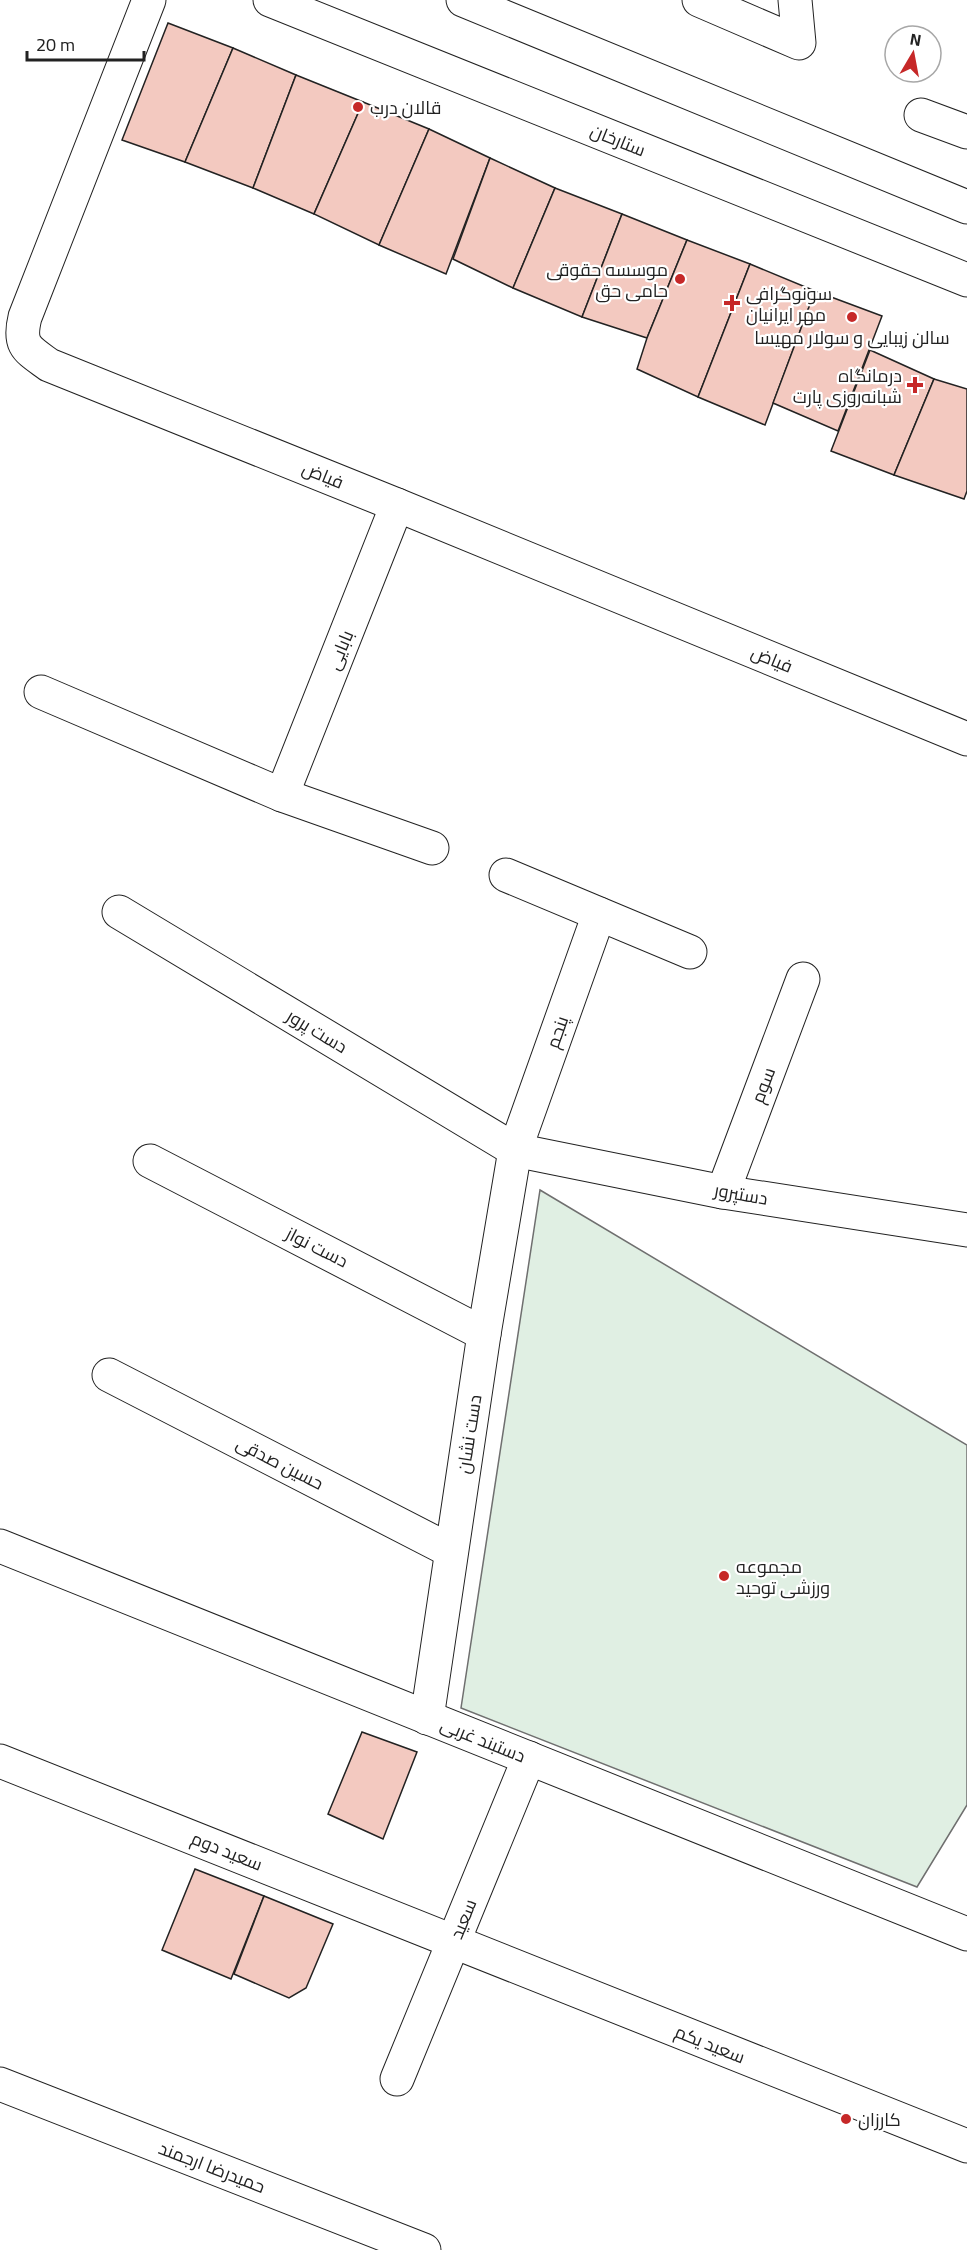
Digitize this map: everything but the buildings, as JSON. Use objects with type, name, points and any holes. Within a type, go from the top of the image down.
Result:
[{"type":"street","name":"فیاض","points":[[149,0],[25,317],[21,334],[25,345],[49,365],[967,739]]},
{"type":"street","name":"ستارخان","points":[[270,0],[967,280]]},
{"type":"street","points":[[463,0],[967,207]]},
{"type":"street","points":[[699,0],[799,43],[795,0]]},
{"type":"street","points":[[921,115],[967,132]]},
{"type":"street","name":"بابایی","points":[[282,795],[397,505]]},
{"type":"street","points":[[41,692],[282,795],[432,848]]},
{"type":"street","points":[[506,875],[690,952]]},
{"type":"street","name":"دست پرور","points":[[119,912],[516,1150]]},
{"type":"street","name":"پنجم","points":[[516,1150],[599,914]]},
{"type":"street","name":"سوم","points":[[723,1192],[803,979]]},
{"type":"street","name":"دستپرور","points":[[516,1150],[723,1192],[967,1230]]},
{"type":"street","name":"دست نشان","points":[[427,1718],[484,1334],[516,1150]]},
{"type":"street","name":"دست نواز","points":[[150,1161],[484,1334]]},
{"type":"street","name":"حسین صدقی","points":[[109,1375],[451,1551]]},
{"type":"street","name":"دستبند غربی","points":[[0,1546],[967,1934]]},
{"type":"street","name":"سعید","points":[[398,2079],[529,1758]]},
{"type":"street","name":"سعید دوم","points":[[0,1761],[454,1941]]},
{"type":"street","name":"سعید یکم","points":[[454,1941],[967,2146]]},
{"type":"street","name":"حمیدرضا ارجمند","points":[[0,2084],[424,2250]]},
{"type":"green space","name":"مجموعه ورزشی توحید","points":[[540,1190],[967,1445],[967,1805],[917,1887],[461,1708]]},
{"type":"place","name":"قالان درب","points":[[358,107]]},
{"type":"place","name":"موسسه حقوقی حامی حق","points":[[680,279]]},
{"type":"place","name":"سونوگرافی مهر ایرانیان","points":[[732,303]]},
{"type":"place","name":"سالن زیبایی و سولار مهیسا","points":[[852,317]]},
{"type":"place","name":"درمانگاه شبانه‌روزی پارت","points":[[915,385]]},
{"type":"place","name":"مجموعه ورزشی توحید","points":[[724,1576]]},
{"type":"place","name":"کارزان","points":[[846,2119]]}]
